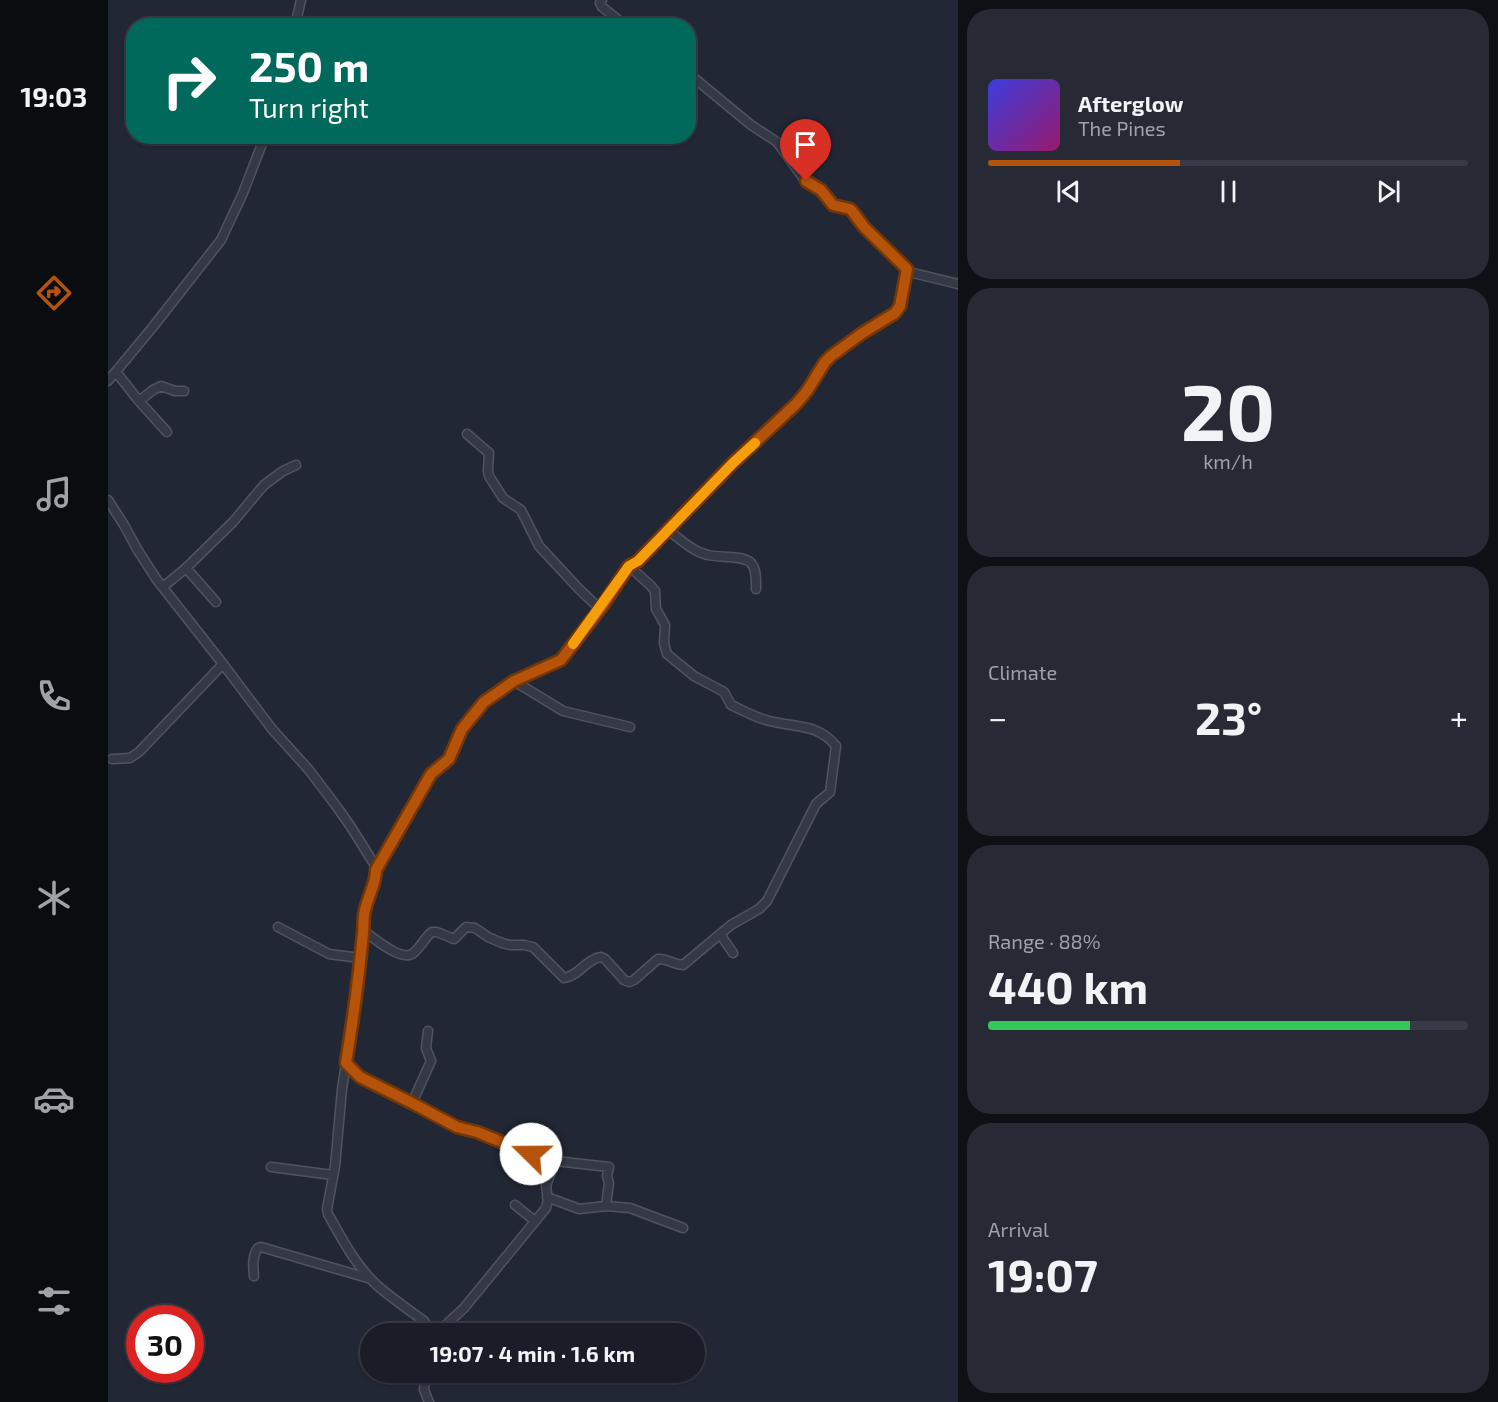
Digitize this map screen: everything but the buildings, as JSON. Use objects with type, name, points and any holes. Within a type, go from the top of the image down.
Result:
[{"type":"street","points":[[297,18],[301,0]]},
{"type":"street","points":[[602,0],[600,3],[602,7],[616,18]]},
{"type":"street","points":[[696,80],[751,125],[777,142],[804,179],[821,190],[833,205],[850,209],[864,227],[911,273],[958,284]]},
{"type":"street","points":[[167,432],[139,402],[110,377],[222,240],[262,144]]},
{"type":"street","points":[[376,870],[431,774],[449,759],[462,729],[484,702],[514,681],[561,660],[629,566],[638,561],[733,463],[796,404],[825,362],[861,334],[895,313],[900,306],[907,269]]},
{"type":"street","points":[[139,402],[161,386],[179,392],[184,391]]},
{"type":"street","points":[[467,434],[489,453],[489,476],[503,498],[521,510],[539,546],[600,609]]},
{"type":"street","points":[[163,587],[233,522],[264,484],[282,471],[297,465]]},
{"type":"street","points":[[108,500],[142,558],[163,587],[272,729],[309,770],[337,807],[375,865],[376,876],[363,920],[364,931],[354,1016],[342,1089],[338,1144],[328,1214],[346,1246],[371,1279],[425,1323]]},
{"type":"street","points":[[668,530],[706,555],[750,562],[754,567],[756,589]]},
{"type":"street","points":[[364,931],[395,952],[406,956],[412,954],[432,932],[454,939],[470,926],[497,941],[534,948],[564,978],[572,976],[593,960],[601,957],[625,981],[629,982],[658,959],[683,965],[731,925],[767,902],[816,804],[830,792],[837,748],[826,736],[812,729],[768,721],[729,705],[724,692],[700,679],[672,659],[665,649],[665,625],[656,609],[655,591],[629,566]]},
{"type":"street","points":[[186,568],[216,602]]},
{"type":"street","points":[[112,759],[130,758],[135,755],[223,664]]},
{"type":"street","points":[[514,681],[563,711],[630,727]]},
{"type":"street","points":[[278,927],[329,954],[360,957]]},
{"type":"street","points":[[720,934],[733,953]]},
{"type":"street","points":[[412,1103],[431,1061],[425,1045],[428,1031]]},
{"type":"street","points":[[346,1063],[360,1077],[457,1127],[477,1132],[531,1154],[555,1161],[609,1167],[606,1206]]},
{"type":"street","points":[[448,1323],[464,1308],[546,1208],[548,1197],[546,1186],[555,1161]]},
{"type":"street","points":[[271,1167],[333,1175]]},
{"type":"street","points":[[548,1197],[579,1209],[606,1206],[630,1208],[683,1228]]},
{"type":"street","points":[[515,1205],[535,1221]]},
{"type":"street","points":[[254,1276],[255,1253],[261,1247],[371,1279]]},
{"type":"street","points":[[425,1383],[424,1390],[429,1402]]},
{"type":"slow traffic","points":[[573,644],[629,566],[638,561],[755,443]]},
{"type":"route","points":[[531,1154],[477,1132],[457,1127],[360,1077],[346,1063],[354,1016],[367,900],[376,870],[389,851],[431,774],[449,759],[462,729],[484,702],[514,681],[559,662],[603,605],[629,566],[638,561],[733,463],[794,407],[831,356],[893,314],[898,308],[907,269],[864,227],[850,209],[833,205],[821,190],[806,181]]}]
